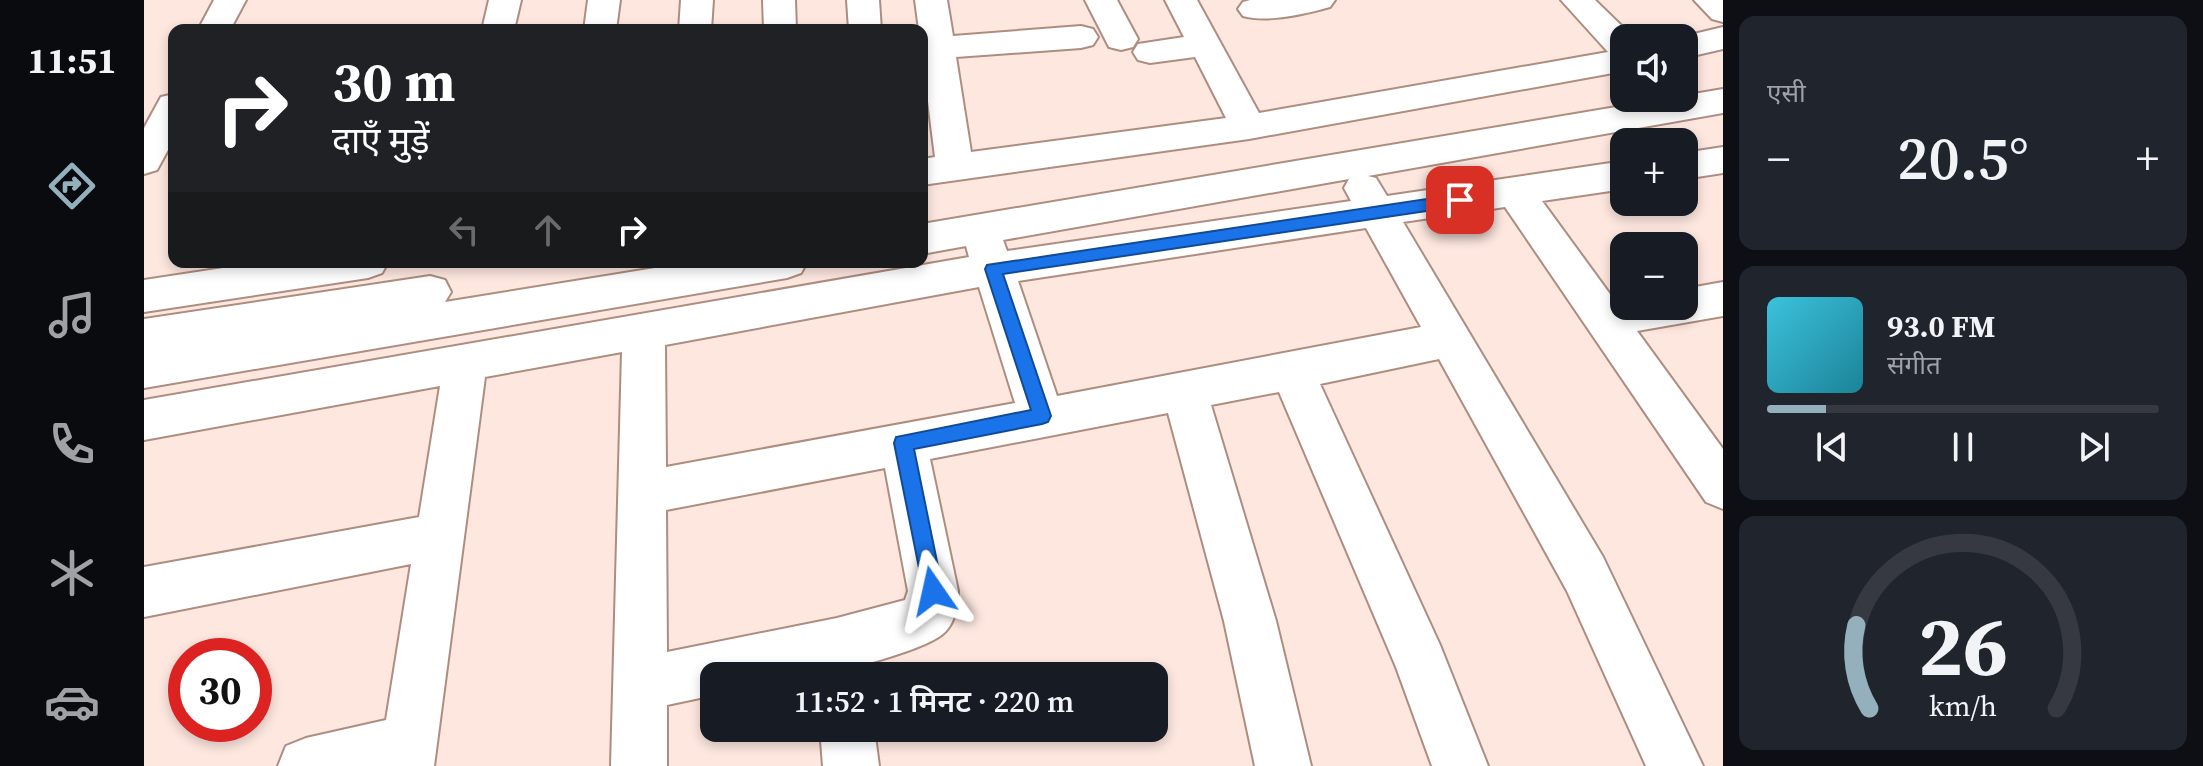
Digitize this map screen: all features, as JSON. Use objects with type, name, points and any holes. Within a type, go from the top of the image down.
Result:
[{"type":"street","points":[[217,24],[230,0]]},
{"type":"street","points":[[499,24],[505,0]]},
{"type":"street","points":[[601,24],[604,0]]},
{"type":"street","points":[[695,24],[697,0]]},
{"type":"street","points":[[779,0],[780,24]]},
{"type":"street","points":[[863,0],[865,24]]},
{"type":"street","points":[[931,0],[938,48],[939,169],[1249,127],[1610,63]]},
{"type":"street","points":[[1101,0],[1136,46],[1204,45]]},
{"type":"street","points":[[1181,0],[1249,127]]},
{"type":"street","points":[[1254,9],[1319,0]]},
{"type":"street","points":[[1577,0],[1610,34]]},
{"type":"street","points":[[1710,0],[1723,12]]},
{"type":"street","points":[[938,48],[1081,37]]},
{"type":"street","points":[[1698,44],[1723,38]]},
{"type":"street","points":[[1698,82],[1723,78]]},
{"type":"street","points":[[928,213],[1021,209],[1350,166],[1610,99]]},
{"type":"street","points":[[928,238],[980,229],[1021,209],[1478,132],[1723,101]]},
{"type":"street","points":[[1698,164],[1723,160]]},
{"type":"street","points":[[1350,166],[1585,574],[1675,766]]},
{"type":"street","points":[[144,420],[993,269],[1610,177]]},
{"type":"street","points":[[1515,192],[1723,487]]},
{"type":"street","points":[[980,229],[1042,416]]},
{"type":"street","points":[[144,336],[582,268]]},
{"type":"street","points":[[144,370],[718,268]]},
{"type":"street","points":[[144,296],[282,269]]},
{"type":"street","points":[[1698,303],[1723,299]]},
{"type":"street","points":[[1605,320],[1610,319]]},
{"type":"street","points":[[639,766],[644,331]]},
{"type":"street","points":[[644,493],[1451,339]]},
{"type":"street","points":[[306,766],[408,754],[465,364]]},
{"type":"street","points":[[1292,371],[1421,664],[1460,766]]},
{"type":"street","points":[[1184,390],[1250,621],[1283,766]]},
{"type":"street","points":[[640,684],[839,660],[919,622],[931,611],[933,591],[903,443]]},
{"type":"street","points":[[144,592],[438,536]]},
{"type":"street","points":[[848,742],[851,766]]},
{"type":"route","points":[[933,591],[903,443],[1042,416],[993,269],[1460,200]]}]
